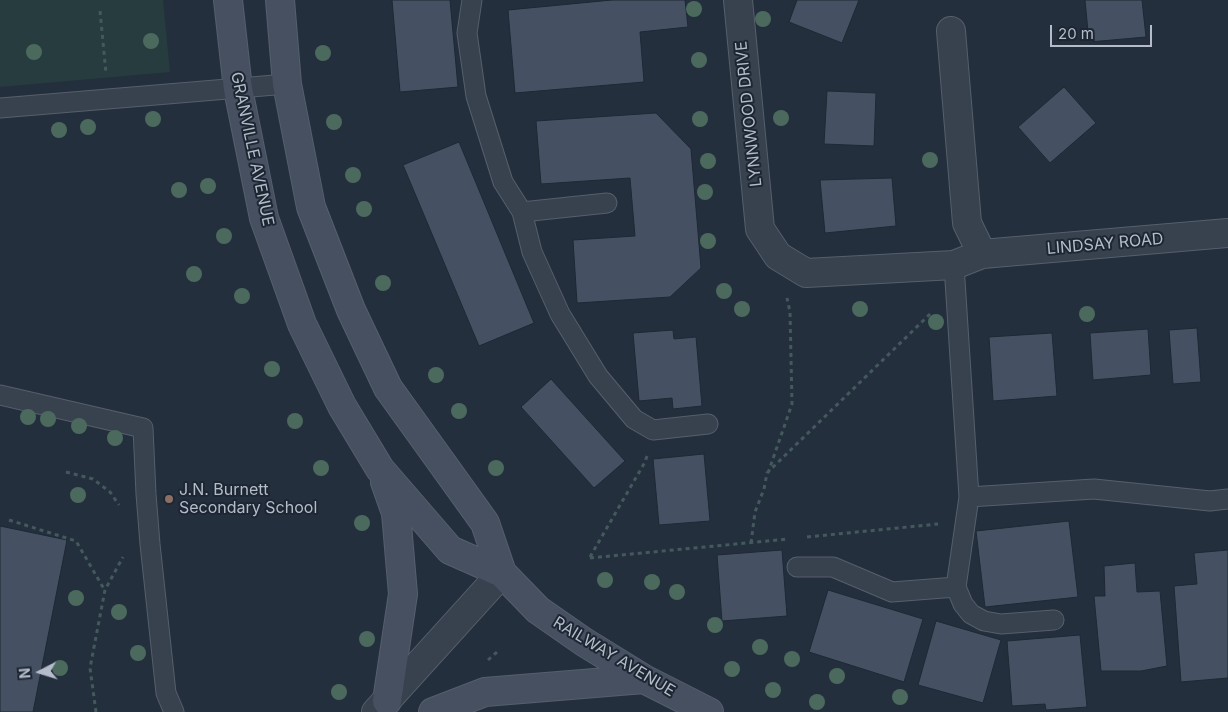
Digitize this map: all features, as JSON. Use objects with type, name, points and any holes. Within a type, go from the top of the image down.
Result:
[{"type":"main road","name":"GRANVILLE AVENUE","points":[[228,0],[238,89],[264,218],[302,324],[342,406],[380,469],[450,550],[502,573]]},
{"type":"main road","points":[[280,0],[287,84],[311,207],[350,310],[388,388],[485,523],[502,573]]},
{"type":"main road","points":[[380,469],[396,513],[403,594],[381,706]]},
{"type":"main road","name":"RAILWAY AVENUE","points":[[502,573],[538,610],[584,642],[644,680],[709,712]]},
{"type":"main road","points":[[433,712],[485,692],[644,680]]},
{"type":"street","name":"LYNNWOOD DRIVE","points":[[738,0],[760,229]]},
{"type":"street","points":[[950,31],[967,223],[982,254]]},
{"type":"street","name":"LINDSAY ROAD","points":[[760,229],[778,256],[806,273],[954,265],[982,254],[1228,233]]},
{"type":"street","points":[[381,706],[502,573]]},
{"type":"lane","points":[[472,0],[466,33],[476,96],[502,182],[522,212],[532,252],[565,321],[598,376],[634,419],[653,430],[708,424]]},
{"type":"lane","points":[[0,108],[287,84]]},
{"type":"lane","points":[[522,212],[607,203]]},
{"type":"lane","points":[[954,265],[969,497],[956,587],[963,604],[971,614],[984,621],[1001,624],[1054,620]]},
{"type":"lane","points":[[0,394],[143,428],[150,544],[166,693],[174,712]]},
{"type":"lane","points":[[969,497],[1094,489],[1210,501],[1228,500]]},
{"type":"lane","points":[[798,567],[833,567],[892,592],[956,587]]},
{"type":"path","points":[[100,11],[108,100]]},
{"type":"path","points":[[751,543],[755,512],[792,404],[790,312],[778,256]]},
{"type":"path","points":[[768,473],[936,308]]},
{"type":"path","points":[[653,430],[645,462],[590,558],[790,539]]},
{"type":"path","points":[[66,472],[93,480],[110,492],[120,508]]},
{"type":"path","points":[[800,538],[946,524],[969,497]]},
{"type":"path","points":[[9,520],[76,541],[104,590]]},
{"type":"path","points":[[96,712],[90,668],[104,590],[130,546],[150,544]]},
{"type":"green space","points":[[0,0],[163,0],[170,72],[0,87]]},
{"type":"building","points":[[392,0],[450,0],[458,87],[400,92]]},
{"type":"building","points":[[612,0],[685,0],[688,27],[640,32],[644,82],[515,93],[508,10]]},
{"type":"building","points":[[797,0],[859,0],[842,43],[789,22]]},
{"type":"building","points":[[1085,0],[1142,0],[1146,37],[1089,42]]},
{"type":"building","points":[[1064,87],[1096,123],[1050,163],[1018,127]]},
{"type":"building","points":[[827,91],[876,93],[874,146],[824,144]]},
{"type":"building","points":[[656,113],[691,149],[701,268],[670,297],[577,303],[573,240],[635,236],[630,178],[541,184],[536,121]]},
{"type":"building","points":[[459,142],[534,323],[479,346],[403,165]]},
{"type":"building","points":[[892,178],[896,226],[825,233],[820,180]]},
{"type":"building","points":[[1197,328],[1201,382],[1173,384],[1169,330]]},
{"type":"building","points":[[1148,329],[1151,375],[1093,380],[1090,333]]},
{"type":"building","points":[[673,330],[674,339],[696,337],[702,406],[673,409],[672,398],[639,401],[633,333]]},
{"type":"building","points":[[1052,333],[1057,396],[993,401],[989,337]]},
{"type":"building","points":[[551,379],[625,461],[594,488],[521,407]]},
{"type":"building","points":[[704,454],[710,521],[659,525],[653,459]]},
{"type":"building","points":[[1069,521],[1078,597],[985,607],[976,531]]},
{"type":"building","points":[[0,526],[67,540],[33,712],[0,712]]},
{"type":"building","points":[[782,550],[787,616],[722,621],[717,555]]},
{"type":"building","points":[[1228,550],[1228,678],[1181,682],[1174,586],[1197,584],[1194,553]]},
{"type":"building","points":[[1135,563],[1137,592],[1160,591],[1167,666],[1141,671],[1101,671],[1094,596],[1105,596],[1104,566]]},
{"type":"building","points":[[828,590],[923,619],[904,682],[809,652]]},
{"type":"building","points":[[936,621],[1001,640],[983,703],[918,685]]},
{"type":"building","points":[[1080,635],[1087,707],[1046,710],[1045,704],[1012,706],[1007,641]]},
{"type":"place","name":"J.N. Burnett Secondary School","points":[[169,499]]}]
